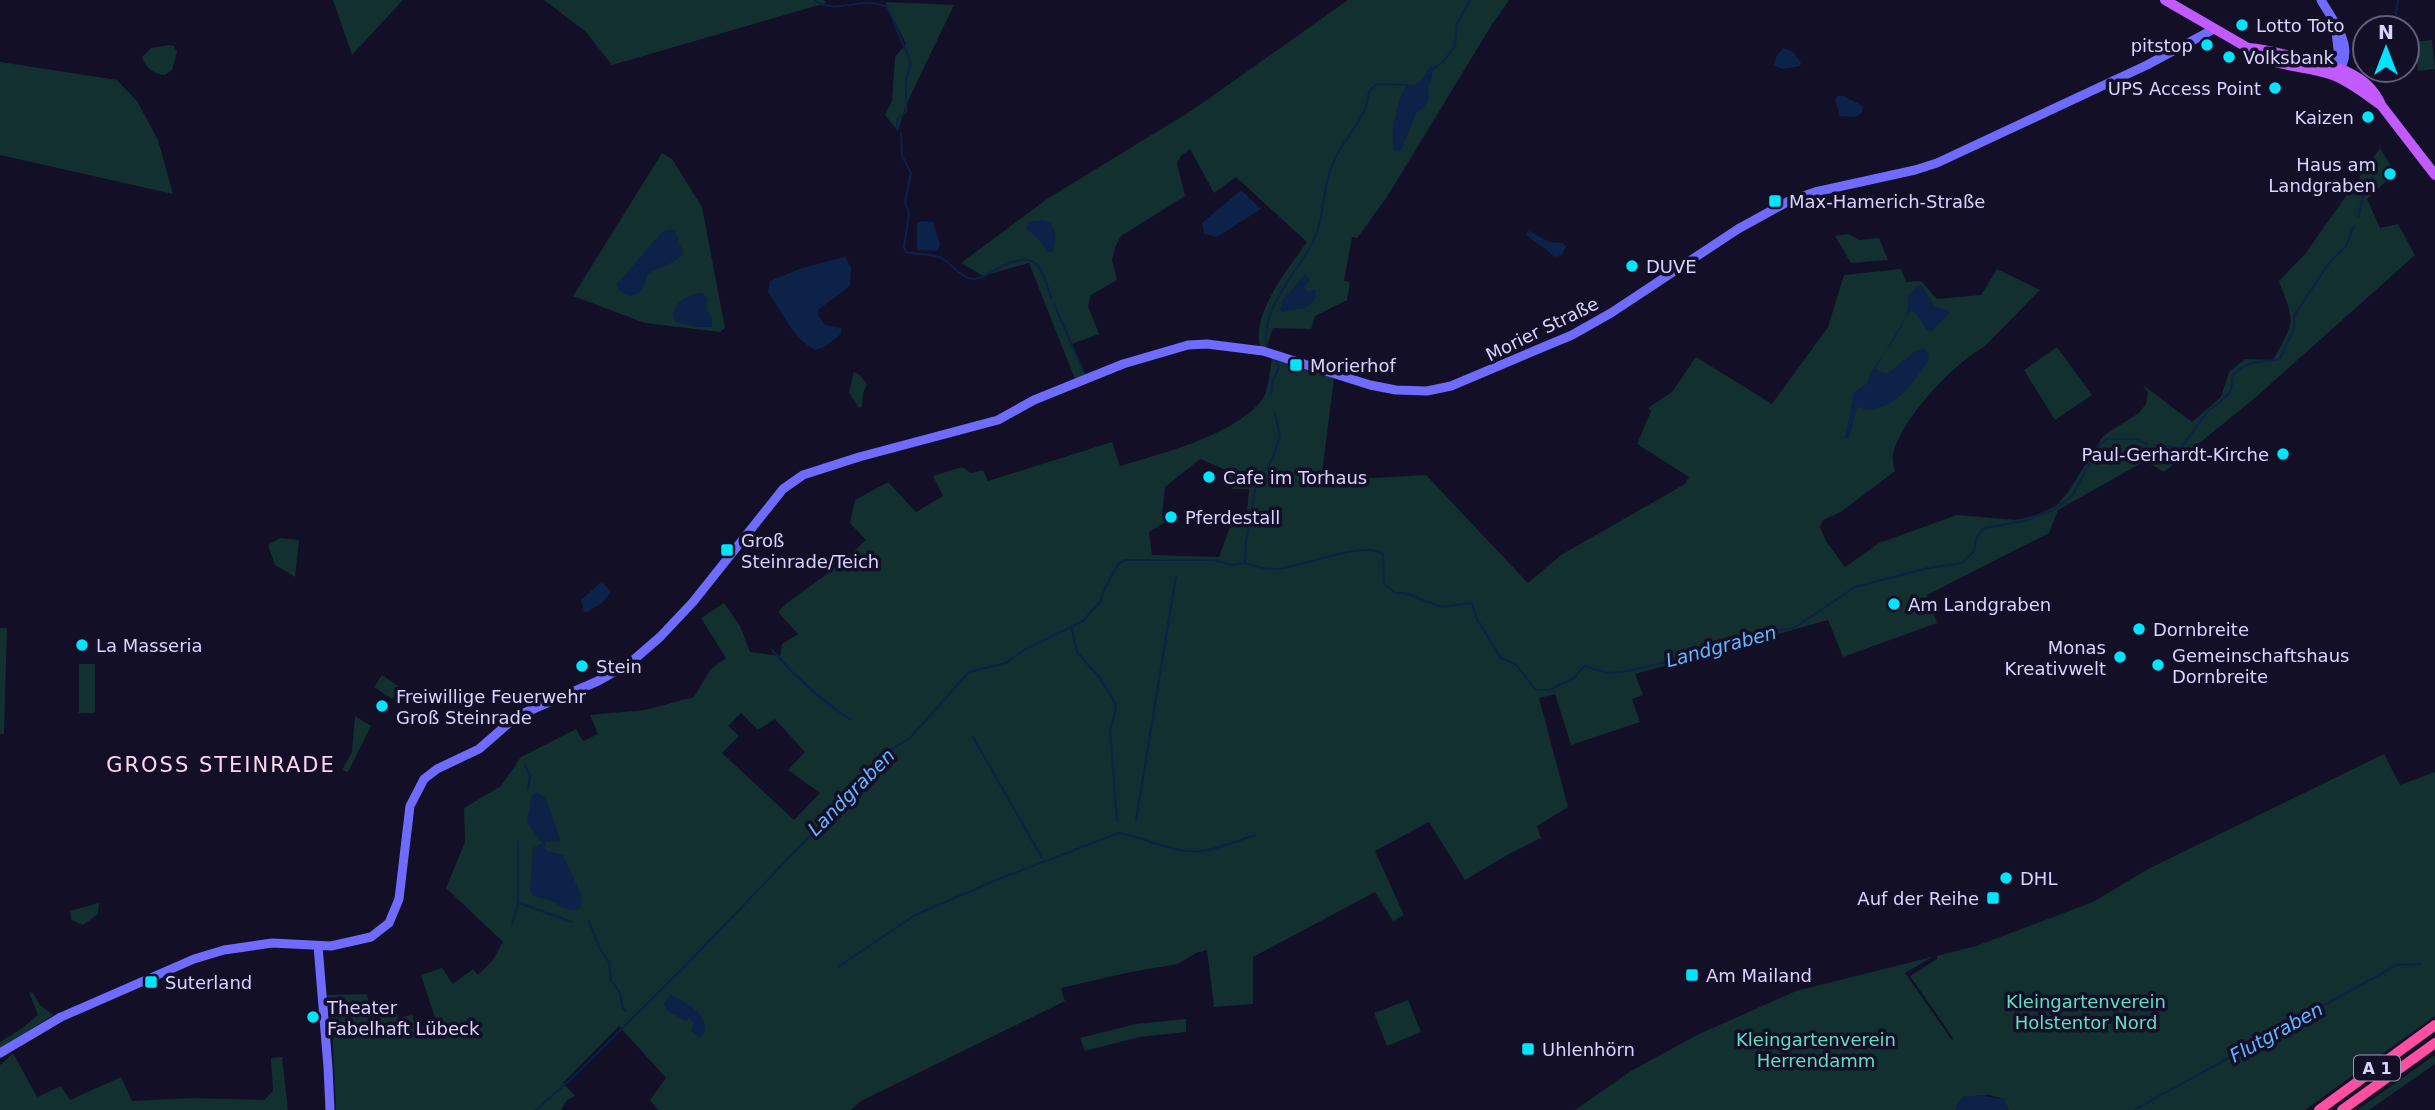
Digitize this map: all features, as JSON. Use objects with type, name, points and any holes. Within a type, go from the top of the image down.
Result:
[{"type":"highway","name":"A 1","points":[[2319,1110],[2435,1025]]},
{"type":"highway","name":"A 1","points":[[2342,1110],[2435,1043]]},
{"type":"main road","points":[[2165,0],[2270,61],[2336,70],[2356,76],[2371,88],[2435,175]]},
{"type":"main road","points":[[2321,0],[2332,20],[2338,49],[2336,70]]},
{"type":"main road","name":"Morier Straße","points":[[0,1053],[61,1017],[194,959],[224,950],[272,943],[317,946],[344,944],[371,937],[389,923],[399,899],[410,806],[424,779],[479,749],[517,716],[599,680],[648,649],[693,602],[783,489],[811,472],[998,419],[1034,400],[1123,364],[1188,345],[1207,344],[1263,351],[1370,385],[1396,390],[1427,391],[1451,386],[1572,335],[1611,313],[1772,209],[1815,192],[1937,163],[2147,65],[2214,29]]},
{"type":"main road","points":[[317,946],[330,1110]]},
{"type":"green space","points":[[333,0],[403,0],[352,55]]},
{"type":"green space","points":[[544,0],[824,0],[826,3],[612,65],[586,32]]},
{"type":"green space","points":[[1348,0],[1509,0],[1387,197],[1357,238],[1352,237],[1344,281],[1350,282],[1347,300],[1315,316],[1311,329],[1273,328],[1266,348],[1260,347],[1261,320],[1266,306],[1307,242],[1236,177],[1214,193],[1190,149],[1177,163],[1185,196],[1121,236],[1112,260],[1117,280],[1091,295],[1088,306],[1099,334],[1072,344],[1085,375],[1075,379],[1029,263],[983,276],[961,263],[1047,199],[1194,109]]},
{"type":"green space","points":[[885,2],[954,5],[905,107],[898,131],[885,115],[892,101],[895,57],[906,44]]},
{"type":"green space","points":[[2432,40],[2435,69],[2421,71],[2421,41]]},
{"type":"green space","points":[[174,46],[177,52],[172,70],[165,75],[150,70],[142,57],[151,48]]},
{"type":"green space","points":[[0,62],[117,80],[137,101],[158,140],[173,194],[0,155]]},
{"type":"green space","points":[[2380,148],[2395,173],[2367,199],[2380,228],[2398,224],[2415,255],[2256,397],[2164,472],[2145,461],[2058,510],[2049,533],[1927,595],[1937,623],[1843,657],[1828,620],[1635,674],[1643,695],[1632,699],[1640,722],[1571,745],[1555,694],[1539,698],[1568,807],[1537,826],[1541,838],[1465,880],[1429,822],[1375,851],[1404,915],[1393,921],[1375,892],[1253,957],[1253,1004],[1214,1007],[1207,950],[1178,964],[1061,988],[1065,1001],[861,1101],[851,1110],[658,1110],[650,1100],[666,1078],[619,1026],[563,1083],[575,1096],[567,1100],[561,1110],[336,1110],[332,1027],[327,995],[367,994],[370,1006],[394,1002],[398,1018],[412,1015],[416,1028],[436,1021],[421,975],[442,968],[453,984],[473,969],[478,975],[493,960],[503,942],[446,888],[465,842],[464,808],[501,786],[521,757],[576,729],[583,741],[598,734],[590,715],[645,710],[694,697],[710,670],[726,658],[701,618],[724,603],[740,626],[750,652],[780,656],[782,644],[798,634],[778,612],[866,540],[850,523],[855,500],[888,482],[916,512],[943,496],[933,476],[962,467],[971,473],[983,470],[988,481],[1112,442],[1120,466],[1176,449],[1215,433],[1249,413],[1264,396],[1272,358],[1334,378],[1321,481],[1426,475],[1528,583],[1561,555],[1685,484],[1689,477],[1637,444],[1651,411],[1648,408],[1672,392],[1696,357],[1772,404],[1828,327],[1844,275],[1901,269],[1906,282],[1921,281],[1937,299],[1981,295],[1997,269],[2040,290],[1984,347],[1944,379],[1917,410],[1898,441],[1893,457],[1895,471],[1841,512],[1823,520],[1820,527],[1826,541],[1845,567],[1879,543],[1957,515],[2015,520],[2034,516],[2056,506],[2069,491],[2103,436],[2139,413],[2146,404],[2148,393],[2143,385],[2192,422],[2221,397],[2229,372],[2245,359],[2273,360],[2290,322],[2288,306],[2279,281],[2305,254]],"holes":[[[1200,459],[1224,469],[1232,489],[1249,489],[1247,512],[1241,525],[1230,527],[1219,557],[1152,555],[1149,532],[1165,522],[1162,515],[1165,487]],[[741,713],[758,730],[775,719],[805,752],[788,770],[820,793],[794,820],[722,753],[739,736],[728,726]]]},
{"type":"green space","points":[[662,153],[672,159],[702,207],[725,328],[720,332],[645,323],[573,296]]},
{"type":"green space","points":[[1849,234],[1859,240],[1879,238],[1888,260],[1851,263],[1835,236]]},
{"type":"green space","points":[[2057,347],[2092,395],[2055,420],[2024,370]]},
{"type":"green space","points":[[854,372],[867,384],[862,406],[859,408],[849,392]]},
{"type":"green space","points":[[280,538],[299,540],[295,577],[275,565],[268,545]]},
{"type":"green space","points":[[0,628],[7,628],[4,734],[0,734]]},
{"type":"green space","points":[[79,664],[95,664],[95,713],[79,713]]},
{"type":"green space","points":[[382,675],[400,687],[392,699],[374,687]]},
{"type":"green space","points":[[355,716],[371,726],[348,772],[342,770],[352,752]]},
{"type":"green space","points":[[2384,754],[2400,785],[2435,772],[2435,1016],[2305,1110],[2009,1110],[2003,1099],[1989,1095],[1963,1097],[1955,1110],[1575,1110],[1631,1071],[1697,1035],[1796,991],[1932,957],[1905,973],[1952,1040],[1910,976],[1937,959],[1937,956],[1976,946],[2093,902],[2148,869]]},
{"type":"green space","points":[[99,903],[98,914],[83,925],[71,920],[70,911]]},
{"type":"green space","points":[[29,992],[53,1015],[0,1049],[0,1042],[38,1015]]},
{"type":"green space","points":[[1408,1000],[1421,1032],[1387,1046],[1374,1013]]},
{"type":"green space","points":[[1186,1019],[1186,1032],[1139,1037],[1085,1051],[1080,1038],[1136,1024]]},
{"type":"green space","points":[[13,1053],[37,1097],[61,1086],[70,1100],[121,1077],[132,1101],[191,1098],[264,1100],[273,1091],[271,1058],[282,1057],[288,1110],[0,1110],[0,1065]]},
{"type":"green space","points":[[2435,1055],[2435,1064],[2369,1110],[2357,1110]]},
{"type":"water","points":[[1783,48],[1793,52],[1801,63],[1800,66],[1782,69],[1774,65]]},
{"type":"water","points":[[1430,66],[1434,68],[1428,89],[1429,99],[1416,113],[1399,152],[1394,150],[1393,134],[1400,99],[1408,85],[1419,82]]},
{"type":"water","points":[[1837,96],[1843,96],[1863,106],[1862,113],[1855,117],[1840,116],[1835,100]]},
{"type":"water","points":[[1241,190],[1261,209],[1217,237],[1204,234],[1202,223]]},
{"type":"water","points":[[1043,220],[1051,223],[1054,230],[1052,252],[1048,252],[1038,238],[1026,229],[1029,222]]},
{"type":"water","points":[[921,221],[933,222],[940,245],[937,251],[917,250],[917,224]]},
{"type":"water","points":[[675,229],[683,254],[675,261],[647,274],[639,293],[630,296],[619,290],[617,284],[663,231]]},
{"type":"water","points":[[1529,231],[1550,242],[1563,243],[1566,247],[1562,255],[1554,257],[1526,234]]},
{"type":"water","points":[[845,257],[851,267],[850,286],[818,310],[818,315],[825,325],[842,328],[841,334],[816,350],[800,339],[789,324],[768,292],[770,281],[802,268]]},
{"type":"water","points":[[1305,274],[1310,280],[1303,288],[1308,292],[1315,289],[1316,298],[1306,308],[1283,313],[1280,310],[1282,301]]},
{"type":"water","points":[[1919,285],[1935,307],[1948,310],[1949,314],[1932,331],[1927,330],[1914,311],[1908,313],[1905,318],[1908,295]]},
{"type":"water","points":[[702,293],[707,299],[706,309],[712,318],[712,327],[675,322],[673,314],[680,301]]},
{"type":"water","points":[[1905,318],[1902,326],[1884,354]]},
{"type":"water","points":[[1923,349],[1929,353],[1928,361],[1902,394],[1876,409],[1857,408],[1849,439],[1845,438],[1854,393],[1867,383],[1871,373],[1884,354],[1875,369],[1887,374],[1914,352]]},
{"type":"water","points":[[600,583],[611,592],[602,603],[584,612],[581,600]]},
{"type":"water","points":[[536,792],[545,797],[560,838],[559,842],[546,842],[544,847],[548,851],[563,855],[582,897],[580,908],[575,910],[533,896],[530,891],[533,848],[542,843],[527,822],[532,795]]},
{"type":"water","points":[[670,995],[691,1006],[702,1018],[705,1025],[700,1038],[691,1031],[694,1024],[690,1018],[686,1021],[666,1010],[664,1004]]},
{"type":"water","points":[[1979,1095],[2003,1099],[2009,1110],[1955,1110],[1963,1097]]},
{"type":"waterway","points":[[814,0],[827,6],[863,3],[887,6],[911,63],[906,80],[906,111],[897,120],[897,130]]},
{"type":"waterway","points":[[1434,68],[1444,61],[1455,46],[1457,24],[1470,0]]},
{"type":"waterway","name":"Landgraben","points":[[2396,14],[2398,0]]},
{"type":"waterway","points":[[1266,345],[1266,331],[1274,304],[1312,244],[1333,163],[1364,111],[1370,91],[1377,84],[1408,85]]},
{"type":"waterway","points":[[901,133],[902,156],[911,173],[905,202],[909,214],[904,247],[906,252],[939,257],[971,279],[980,278],[1018,260],[1027,260],[1033,262],[1043,274],[1051,298]]},
{"type":"waterway","name":"Landgraben","points":[[2358,217],[2364,192],[2373,176]]},
{"type":"waterway","name":"Landgraben","points":[[2155,445],[2181,448],[2208,411],[2231,390],[2233,375],[2252,363],[2280,359],[2294,328],[2294,316],[2329,263],[2346,246],[2354,226]]},
{"type":"waterway","points":[[1054,304],[1085,375]]},
{"type":"waterway","points":[[1271,395],[1273,380],[1279,367],[1276,361]]},
{"type":"waterway","name":"Landgraben","points":[[1275,414],[1280,435],[1269,465],[1257,478],[1245,563],[1277,569],[1362,550],[1383,554],[1384,584],[1395,593],[1405,593],[1442,607],[1472,603],[1476,617],[1500,657],[1516,665],[1536,690],[1549,690],[1575,677],[1585,665],[1610,673],[1628,671],[1759,633],[1794,628],[1855,587],[1928,568],[1962,563],[1974,551],[1977,536],[1984,528],[2024,521],[2053,510],[2072,496],[2100,444],[2107,439],[2137,439],[2147,444]]},
{"type":"waterway","name":"Landgraben","points":[[536,1110],[689,962],[850,794],[884,754],[910,738],[969,672],[1006,663],[1024,650],[1083,621],[1100,602],[1119,563],[1125,560],[1214,560],[1231,565],[1244,563]]},
{"type":"waterway","points":[[1136,820],[1176,576]]},
{"type":"waterway","points":[[1071,626],[1077,652],[1099,677],[1116,709],[1110,730],[1117,821]]},
{"type":"waterway","points":[[772,650],[809,688],[851,720]]},
{"type":"waterway","points":[[973,737],[1042,858]]},
{"type":"waterway","points":[[525,765],[530,776],[528,789]]},
{"type":"waterway","points":[[838,967],[915,915],[1001,878],[1119,833],[1187,851],[1213,849],[1256,835]]},
{"type":"waterway","points":[[512,924],[518,903],[518,842]]},
{"type":"waterway","points":[[519,903],[572,922]]},
{"type":"waterway","points":[[589,921],[599,947],[609,962],[611,980],[620,993],[623,1009],[626,1011]]},
{"type":"waterway","name":"Flutgraben","points":[[2134,1110],[2397,965],[2421,964]]},
{"type":"waterway","points":[[0,1058],[7,1054]]},
{"type":"place","name":"Lotto Toto","points":[[2242,25]]},
{"type":"place","name":"pitstop","points":[[2207,45]]},
{"type":"place","name":"Volksbank","points":[[2229,57]]},
{"type":"place","name":"UPS Access Point","points":[[2275,88]]},
{"type":"place","name":"Kaizen","points":[[2368,117]]},
{"type":"place","name":"Haus am Landgraben","points":[[2390,174]]},
{"type":"place","name":"Max-Hamerich-Straße","points":[[1775,201]]},
{"type":"place","name":"DUVE","points":[[1632,266]]},
{"type":"place","name":"Morierhof","points":[[1296,365]]},
{"type":"place","name":"Paul-Gerhardt-Kirche","points":[[2283,454]]},
{"type":"place","name":"Cafe im Torhaus","points":[[1209,477]]},
{"type":"place","name":"Pferdestall","points":[[1171,517]]},
{"type":"place","name":"Groß Steinrade/Teich","points":[[727,550]]},
{"type":"place","name":"Am Landgraben","points":[[1894,604]]},
{"type":"place","name":"Dornbreite","points":[[2139,629]]},
{"type":"place","name":"La Masseria","points":[[82,645]]},
{"type":"place","name":"Monas Kreativwelt","points":[[2120,657]]},
{"type":"place","name":"Gemeinschaftshaus Dornbreite","points":[[2158,665]]},
{"type":"place","name":"Stein","points":[[582,666]]},
{"type":"place","name":"Freiwillige Feuerwehr Groß Steinrade","points":[[382,706]]},
{"type":"place","name":"DHL","points":[[2006,878]]},
{"type":"place","name":"Auf der Reihe","points":[[1993,898]]},
{"type":"place","name":"Am Mailand","points":[[1692,975]]},
{"type":"place","name":"Suterland","points":[[151,982]]},
{"type":"place","name":"Theater Fabelhaft Lübeck","points":[[313,1017]]},
{"type":"place","name":"Uhlenhörn","points":[[1528,1049]]},
{"type":"district","name":"GROSS STEINRADE","points":[[221,765]]},
{"type":"park label","name":"Kleingartenverein Holstentor Nord","points":[[2086,1011]]},
{"type":"park label","name":"Kleingartenverein Herrendamm","points":[[1816,1049]]}]
